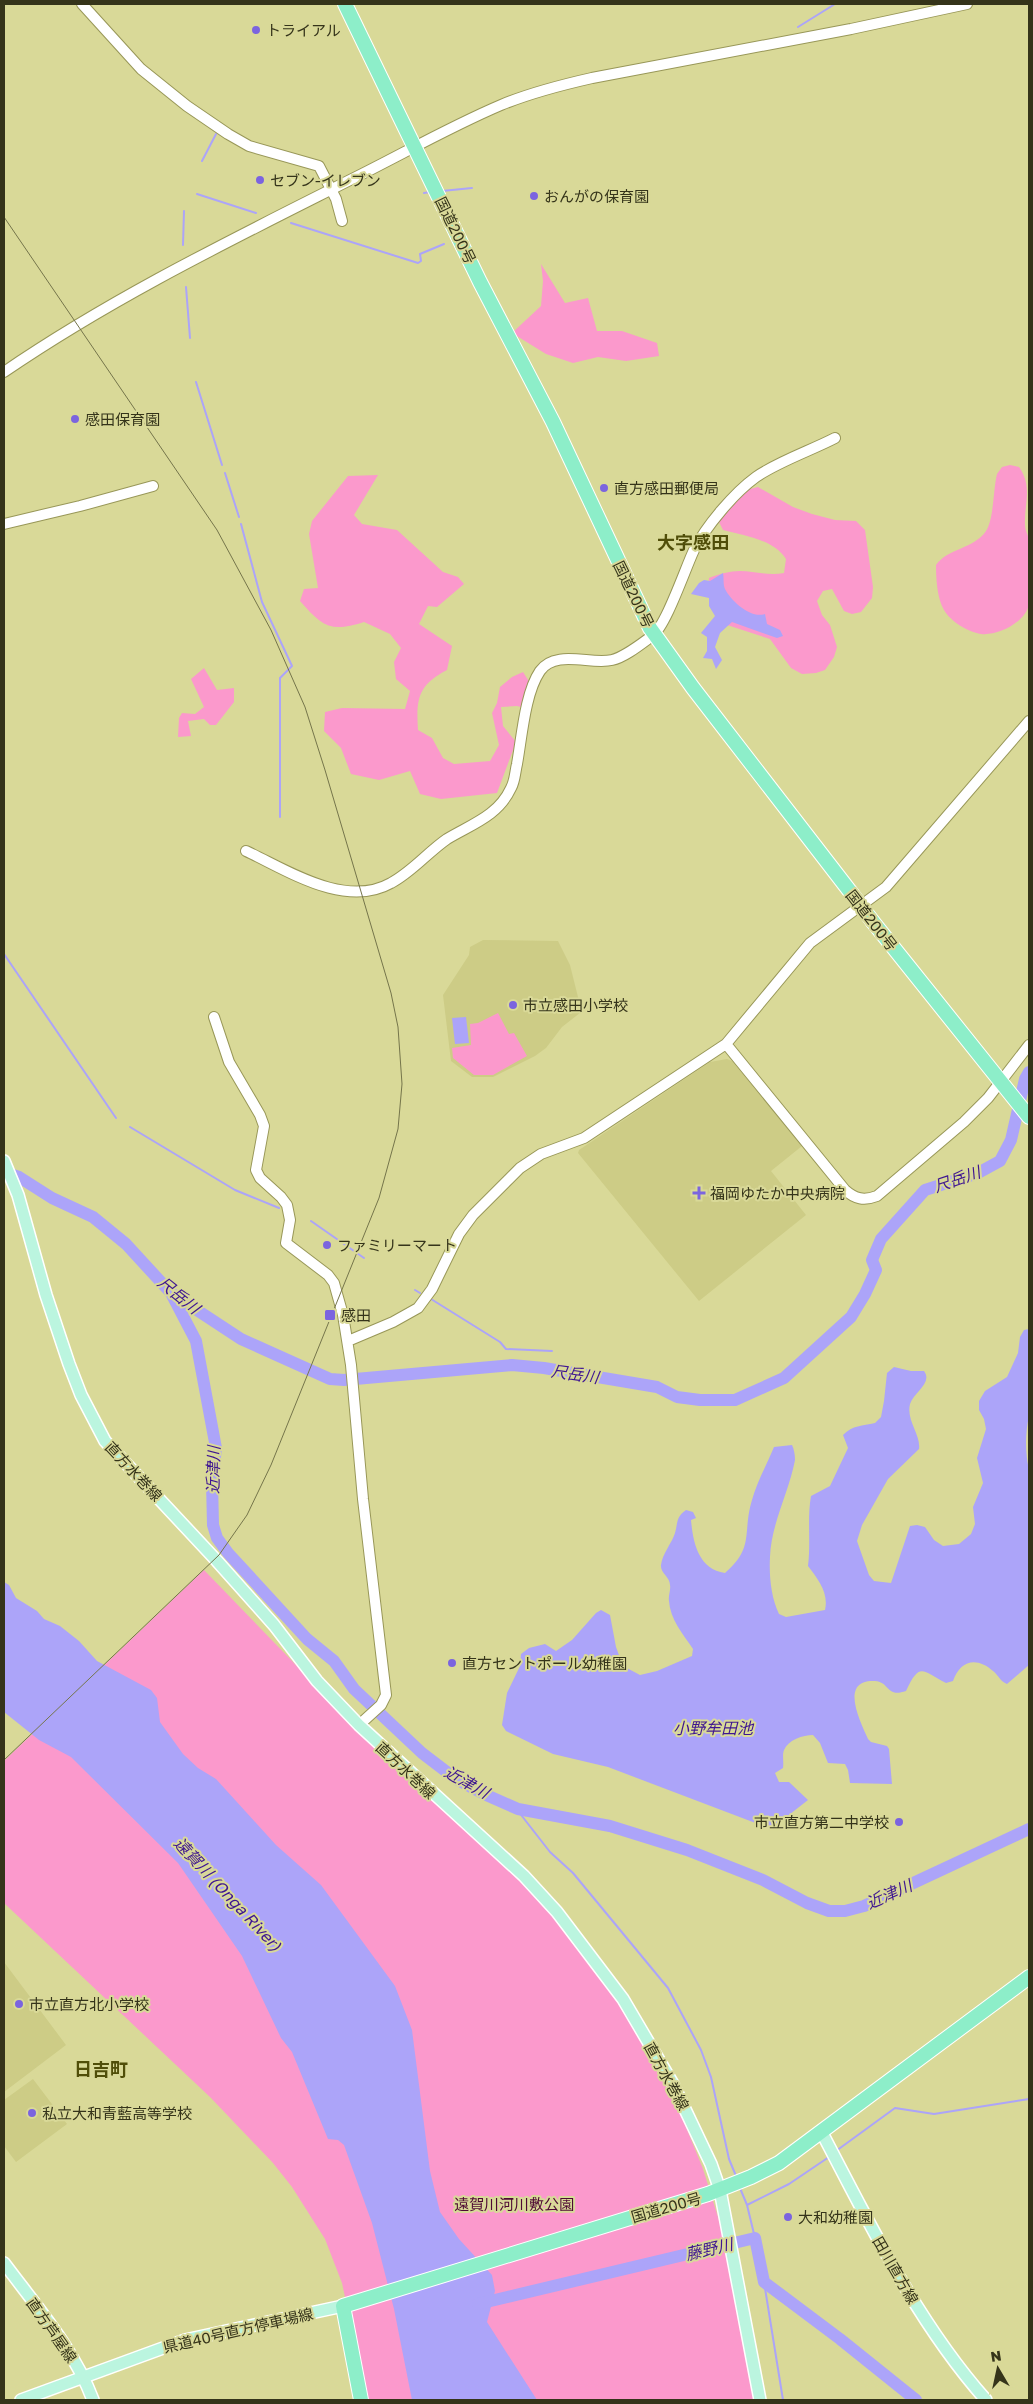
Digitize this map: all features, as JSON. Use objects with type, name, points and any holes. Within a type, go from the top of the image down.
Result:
[{"type":"highway","name":"国道200号","points":[[345,4],[480,282],[553,422],[627,582],[654,635],[873,922],[1029,1117]]},
{"type":"highway","name":"国道200号","points":[[347,2305],[714,2192],[751,2178],[779,2163],[1029,1977]]},
{"type":"highway","points":[[347,2305],[361,2400]]},
{"type":"main road","name":"直方水巻線","points":[[4,1161],[18,1195],[60,1342],[81,1395],[105,1441],[217,1561],[274,1625],[317,1681],[359,1725],[524,1876],[582,1943],[622,1999],[672,2084],[711,2164],[714,2192],[760,2400]]},
{"type":"main road","name":"田川直方線","points":[[819,2132],[902,2294],[979,2400]]},
{"type":"main road","name":"田川直方線","points":[[819,2132],[905,2287],[930,2326],[986,2400]]},
{"type":"main road","name":"直方芦屋線","points":[[4,2264],[51,2325],[84,2377],[93,2400]]},
{"type":"main road","name":"県道40号直方停車場線","points":[[21,2400],[185,2340],[347,2305]]},
{"type":"street","points":[[82,4],[141,69],[187,106],[249,146],[319,166],[332,190],[342,221]]},
{"type":"street","points":[[4,372],[77,323],[126,296],[414,147],[502,105],[555,86],[851,29],[967,4]]},
{"type":"street","points":[[246,851],[302,879],[330,888],[361,891],[377,890],[393,883],[436,846],[486,818],[502,804],[512,787],[533,685],[542,668],[552,662],[562,660],[600,662],[615,659],[654,635],[704,532],[738,494],[763,473],[835,438]]},
{"type":"street","points":[[4,524],[153,486]]},
{"type":"street","points":[[348,1341],[393,1322],[418,1308],[432,1289],[459,1234],[473,1215],[520,1168],[541,1154],[584,1138],[726,1044],[810,943],[886,888],[1029,721]]},
{"type":"street","points":[[214,1017],[229,1062],[260,1115],[264,1126],[257,1174],[287,1205],[290,1220],[286,1243],[328,1275],[334,1283],[348,1341],[368,1548],[386,1695],[381,1705],[359,1725]]},
{"type":"street","points":[[726,1044],[845,1190],[858,1199],[877,1196],[964,1122],[1001,1082],[1029,1045]]},
{"type":"shaded area","name":"市立感田小学校","points":[[483,940],[558,941],[570,965],[579,1001],[585,1009],[562,1027],[546,1048],[535,1056],[493,1077],[472,1077],[451,1061],[443,995],[469,955],[470,947]]},
{"type":"shaded area","name":"福岡ゆたか中央病院","points":[[727,1059],[732,1061],[802,1146],[771,1171],[806,1215],[699,1301],[578,1153],[579,1150],[710,1062]]},
{"type":"shaded area","name":"市立直方北小学校","points":[[4,1962],[66,2045],[4,2092]]},
{"type":"shaded area","points":[[33,2079],[67,2124],[16,2162],[4,2146],[4,2100]]},
{"type":"green space","points":[[541,264],[565,303],[588,298],[597,331],[622,331],[657,343],[659,356],[626,361],[598,357],[573,363],[546,354],[512,333],[541,306],[543,281]]},
{"type":"green space","points":[[1010,465],[1019,467],[1026,481],[1027,488],[1025,529],[1029,538],[1031,562],[1029,604],[1023,617],[1017,622],[995,633],[981,634],[960,625],[950,618],[944,610],[938,594],[936,565],[947,555],[975,542],[986,531],[991,519],[997,474],[1002,467]]},
{"type":"green space","points":[[378,475],[354,515],[362,524],[397,530],[443,572],[458,577],[464,584],[437,607],[428,606],[419,624],[452,646],[447,670],[430,681],[421,694],[418,710],[418,730],[432,738],[443,758],[454,764],[490,761],[499,745],[492,713],[497,703],[500,687],[512,677],[523,672],[530,683],[521,707],[501,707],[503,726],[516,742],[497,793],[441,799],[420,794],[410,771],[379,780],[351,774],[341,748],[324,731],[325,712],[342,708],[405,709],[410,691],[396,679],[394,662],[401,648],[390,634],[364,622],[343,627],[328,625],[314,616],[300,601],[304,589],[318,588],[309,534],[312,521],[348,476]]},
{"type":"green space","points":[[758,487],[793,507],[835,520],[856,521],[865,530],[873,587],[872,598],[861,612],[852,614],[844,611],[832,589],[823,591],[817,601],[822,615],[830,625],[837,647],[834,657],[825,670],[802,674],[791,668],[770,639],[724,624],[712,608],[708,595],[709,578],[736,571],[784,573],[786,559],[774,547],[758,539],[723,530],[719,522],[723,500],[731,494]]},
{"type":"green space","points":[[204,668],[217,690],[234,688],[234,702],[216,725],[210,725],[204,719],[188,721],[191,736],[178,737],[179,718],[182,713],[195,714],[204,707],[191,679]]},
{"type":"green space","points":[[498,1013],[509,1034],[514,1033],[527,1056],[493,1075],[474,1075],[453,1058],[452,1048],[471,1045],[470,1024],[478,1023]]},
{"type":"green space","name":"遠賀川河川敷公園","points":[[204,1570],[357,1728],[522,1882],[561,1923],[616,1995],[676,2102],[703,2169],[723,2233],[755,2400],[367,2400],[342,2283],[325,2239],[292,2187],[273,2163],[210,2097],[4,1903],[4,1761]]},
{"type":"water","points":[[723,573],[724,587],[732,599],[742,608],[754,614],[765,614],[767,624],[780,630],[783,636],[777,638],[732,622],[720,633],[715,647],[722,660],[716,669],[712,659],[703,658],[707,651],[707,637],[701,633],[715,616],[709,606],[709,598],[691,594],[699,583],[704,580],[710,581]]},
{"type":"water","points":[[466,1017],[469,1043],[455,1044],[452,1018]]},
{"type":"water","name":"小野牟田池","points":[[1029,1329],[1029,1416],[1026,1443],[1029,1470],[1029,1665],[1007,1684],[987,1666],[975,1662],[964,1665],[953,1681],[946,1683],[926,1672],[918,1672],[906,1691],[900,1693],[895,1693],[880,1682],[875,1681],[864,1682],[857,1687],[855,1703],[857,1713],[868,1739],[871,1742],[887,1746],[889,1749],[892,1784],[850,1783],[845,1764],[828,1763],[820,1743],[813,1735],[800,1737],[786,1746],[783,1752],[783,1768],[775,1773],[779,1782],[789,1782],[808,1800],[771,1829],[608,1767],[553,1754],[506,1731],[502,1725],[507,1693],[520,1666],[521,1654],[529,1648],[545,1644],[556,1651],[572,1640],[596,1613],[601,1610],[610,1615],[616,1647],[623,1666],[640,1675],[657,1671],[692,1656],[693,1649],[678,1626],[670,1608],[670,1582],[661,1568],[663,1557],[674,1537],[679,1517],[686,1510],[693,1512],[696,1518],[691,1520],[692,1528],[696,1545],[703,1560],[709,1566],[725,1573],[734,1564],[744,1547],[754,1493],[774,1447],[792,1445],[795,1460],[773,1532],[771,1545],[770,1572],[774,1601],[779,1614],[786,1617],[825,1610],[824,1592],[819,1581],[808,1566],[811,1496],[830,1486],[848,1448],[843,1435],[862,1425],[875,1423],[881,1417],[887,1373],[894,1367],[911,1371],[924,1371],[926,1375],[925,1384],[912,1400],[909,1410],[918,1438],[919,1449],[888,1479],[862,1525],[857,1541],[869,1575],[874,1581],[891,1583],[910,1526],[925,1527],[934,1540],[943,1546],[959,1544],[971,1534],[975,1524],[973,1507],[983,1483],[977,1458],[986,1429],[984,1419],[979,1410],[979,1401],[985,1391],[1007,1377],[1018,1353],[1020,1337],[1024,1330]]},
{"type":"water","name":"遠賀川 (Onga River)","points":[[4,1582],[9,1585],[16,1598],[37,1611],[44,1619],[60,1626],[79,1641],[97,1661],[151,1690],[157,1698],[160,1722],[183,1754],[198,1768],[216,1779],[276,1845],[321,1885],[395,1986],[412,2030],[430,2171],[440,2212],[459,2239],[492,2275],[495,2291],[487,2322],[537,2400],[412,2400],[394,2309],[372,2223],[344,2145],[338,2140],[328,2139],[292,2052],[281,2038],[242,1956],[178,1863],[71,1757],[39,1740],[4,1712]]},
{"type":"waterway","points":[[798,27],[835,4]]},
{"type":"waterway","points":[[202,161],[216,134]]},
{"type":"waterway","points":[[442,191],[472,188]]},
{"type":"waterway","points":[[424,193],[430,192]]},
{"type":"waterway","points":[[197,194],[256,213]]},
{"type":"waterway","points":[[183,245],[184,211]]},
{"type":"waterway","points":[[291,223],[418,263],[421,261],[420,254],[444,244]]},
{"type":"waterway","points":[[186,287],[190,338]]},
{"type":"waterway","points":[[196,382],[222,465]]},
{"type":"waterway","points":[[225,473],[239,517]]},
{"type":"waterway","points":[[241,524],[262,602],[292,666],[280,678],[280,817]]},
{"type":"waterway","points":[[4,954],[116,1118]]},
{"type":"waterway","name":"尺岳川","points":[[4,1172],[19,1177],[52,1198],[93,1217],[126,1244],[171,1293],[241,1339],[330,1379],[344,1380],[512,1365],[544,1368],[657,1387],[677,1397],[700,1400],[735,1400],[784,1378],[851,1317],[865,1294],[876,1270],[872,1260],[881,1239],[925,1190],[978,1173],[1000,1161],[1011,1140],[1025,1079],[1029,1072]]},
{"type":"waterway","points":[[130,1127],[235,1190],[279,1208]]},
{"type":"waterway","points":[[311,1221],[364,1258]]},
{"type":"waterway","points":[[415,1290],[420,1293]]},
{"type":"waterway","name":"近津川","points":[[172,1295],[196,1341],[216,1448],[212,1482],[213,1525],[217,1538],[228,1553],[307,1639],[334,1661],[354,1689],[422,1753],[456,1779],[518,1809],[610,1826],[687,1850],[763,1880],[807,1903],[829,1911],[845,1911],[864,1906],[1029,1829]]},
{"type":"waterway","points":[[431,1299],[500,1342],[506,1349],[552,1351]]},
{"type":"waterway","points":[[518,1809],[550,1852],[573,1873],[668,1988],[701,2050],[711,2077],[729,2159],[736,2176]]},
{"type":"waterway","points":[[836,2151],[895,2108],[934,2114],[1029,2099]]},
{"type":"waterway","points":[[747,2205],[789,2184],[829,2157]]},
{"type":"waterway","points":[[740,2188],[747,2205],[755,2238]]},
{"type":"waterway","name":"藤野川","points":[[478,2304],[755,2238],[764,2282],[840,2339],[916,2400]]},
{"type":"waterway","points":[[764,2282],[783,2400]]},
{"type":"tram line","points":[[4,217],[217,530],[271,630],[305,707],[391,993],[398,1027],[402,1084],[398,1129],[379,1198],[271,1465],[247,1515],[219,1555],[4,1760]]},
{"type":"place","name":"トライアル","points":[[256,30]]},
{"type":"place","name":"セブン-イレブン","points":[[260,180]]},
{"type":"place","name":"おんがの保育園","points":[[534,196]]},
{"type":"place","name":"感田保育園","points":[[75,419]]},
{"type":"place","name":"直方感田郵便局","points":[[604,488]]},
{"type":"place","name":"市立感田小学校","points":[[513,1005]]},
{"type":"place","name":"福岡ゆたか中央病院","points":[[699,1193]]},
{"type":"place","name":"ファミリーマート","points":[[327,1245]]},
{"type":"place","name":"感田","points":[[330,1315]]},
{"type":"place","name":"直方セントポール幼稚園","points":[[452,1663]]},
{"type":"place","name":"市立直方第二中学校","points":[[899,1822]]},
{"type":"place","name":"市立直方北小学校","points":[[19,2004]]},
{"type":"place","name":"私立大和青藍高等学校","points":[[32,2113]]},
{"type":"place","name":"大和幼稚園","points":[[788,2217]]},
{"type":"district","name":"大字感田","points":[[693,542]]},
{"type":"district","name":"日吉町","points":[[101,2069]]}]
